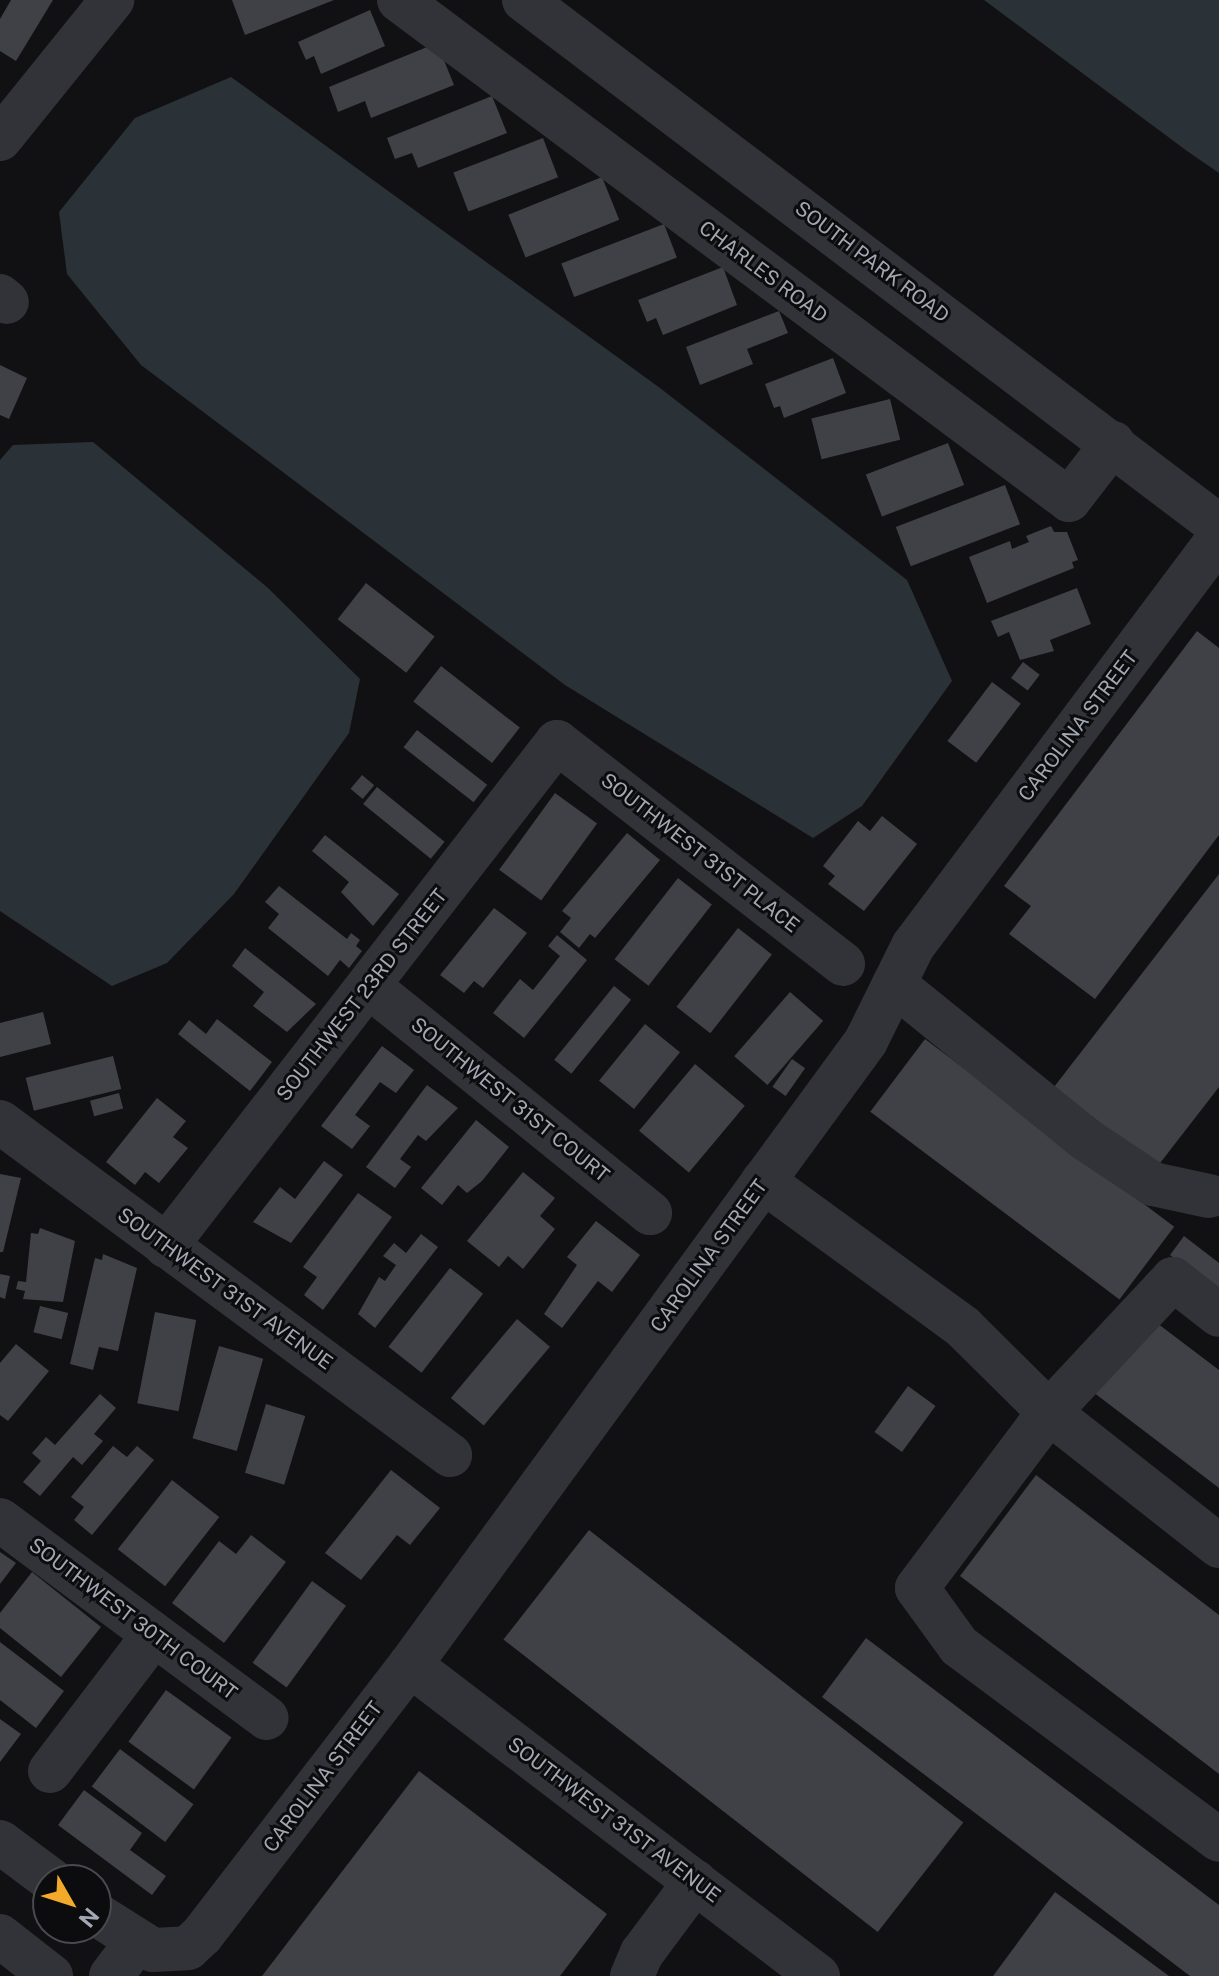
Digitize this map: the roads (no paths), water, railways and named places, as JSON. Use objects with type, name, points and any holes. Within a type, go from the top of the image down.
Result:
[{"type":"street","points":[[1,135],[112,0]]},
{"type":"street","name":"CHARLES ROAD","points":[[399,0],[1069,500],[1113,443]]},
{"type":"street","name":"SOUTH PARK ROAD","points":[[524,0],[1219,526]]},
{"type":"street","name":"CAROLINA STREET","points":[[145,1962],[202,1935],[410,1665],[866,1041],[913,946],[1219,538]]},
{"type":"street","name":"SOUTHWEST 31ST PLACE","points":[[557,742],[843,964]]},
{"type":"street","name":"SOUTHWEST 23RD STREET","points":[[166,1246],[370,987],[557,742]]},
{"type":"street","points":[[894,984],[1084,1138],[1153,1184],[1209,1196]]},
{"type":"street","name":"SOUTHWEST 31ST COURT","points":[[370,987],[650,1213]]},
{"type":"street","name":"SOUTHWEST 31ST AVENUE","points":[[0,1122],[450,1455]]},
{"type":"street","points":[[763,1181],[963,1327],[1049,1412],[1219,1546]]},
{"type":"street","points":[[1219,1315],[1173,1279],[1049,1412],[917,1588],[959,1646],[1219,1840]]},
{"type":"street","name":"SOUTHWEST 30TH COURT","points":[[0,1520],[267,1718]]},
{"type":"street","points":[[50,1771],[153,1636]]},
{"type":"street","name":"SOUTHWEST 31ST AVENUE","points":[[410,1665],[818,1976]]},
{"type":"street","points":[[0,1842],[32,1866]]},
{"type":"street","points":[[632,1976],[642,1953],[695,1882]]},
{"type":"street","points":[[112,1930],[145,1962]]},
{"type":"street","points":[[0,1936],[51,1976]]}]
